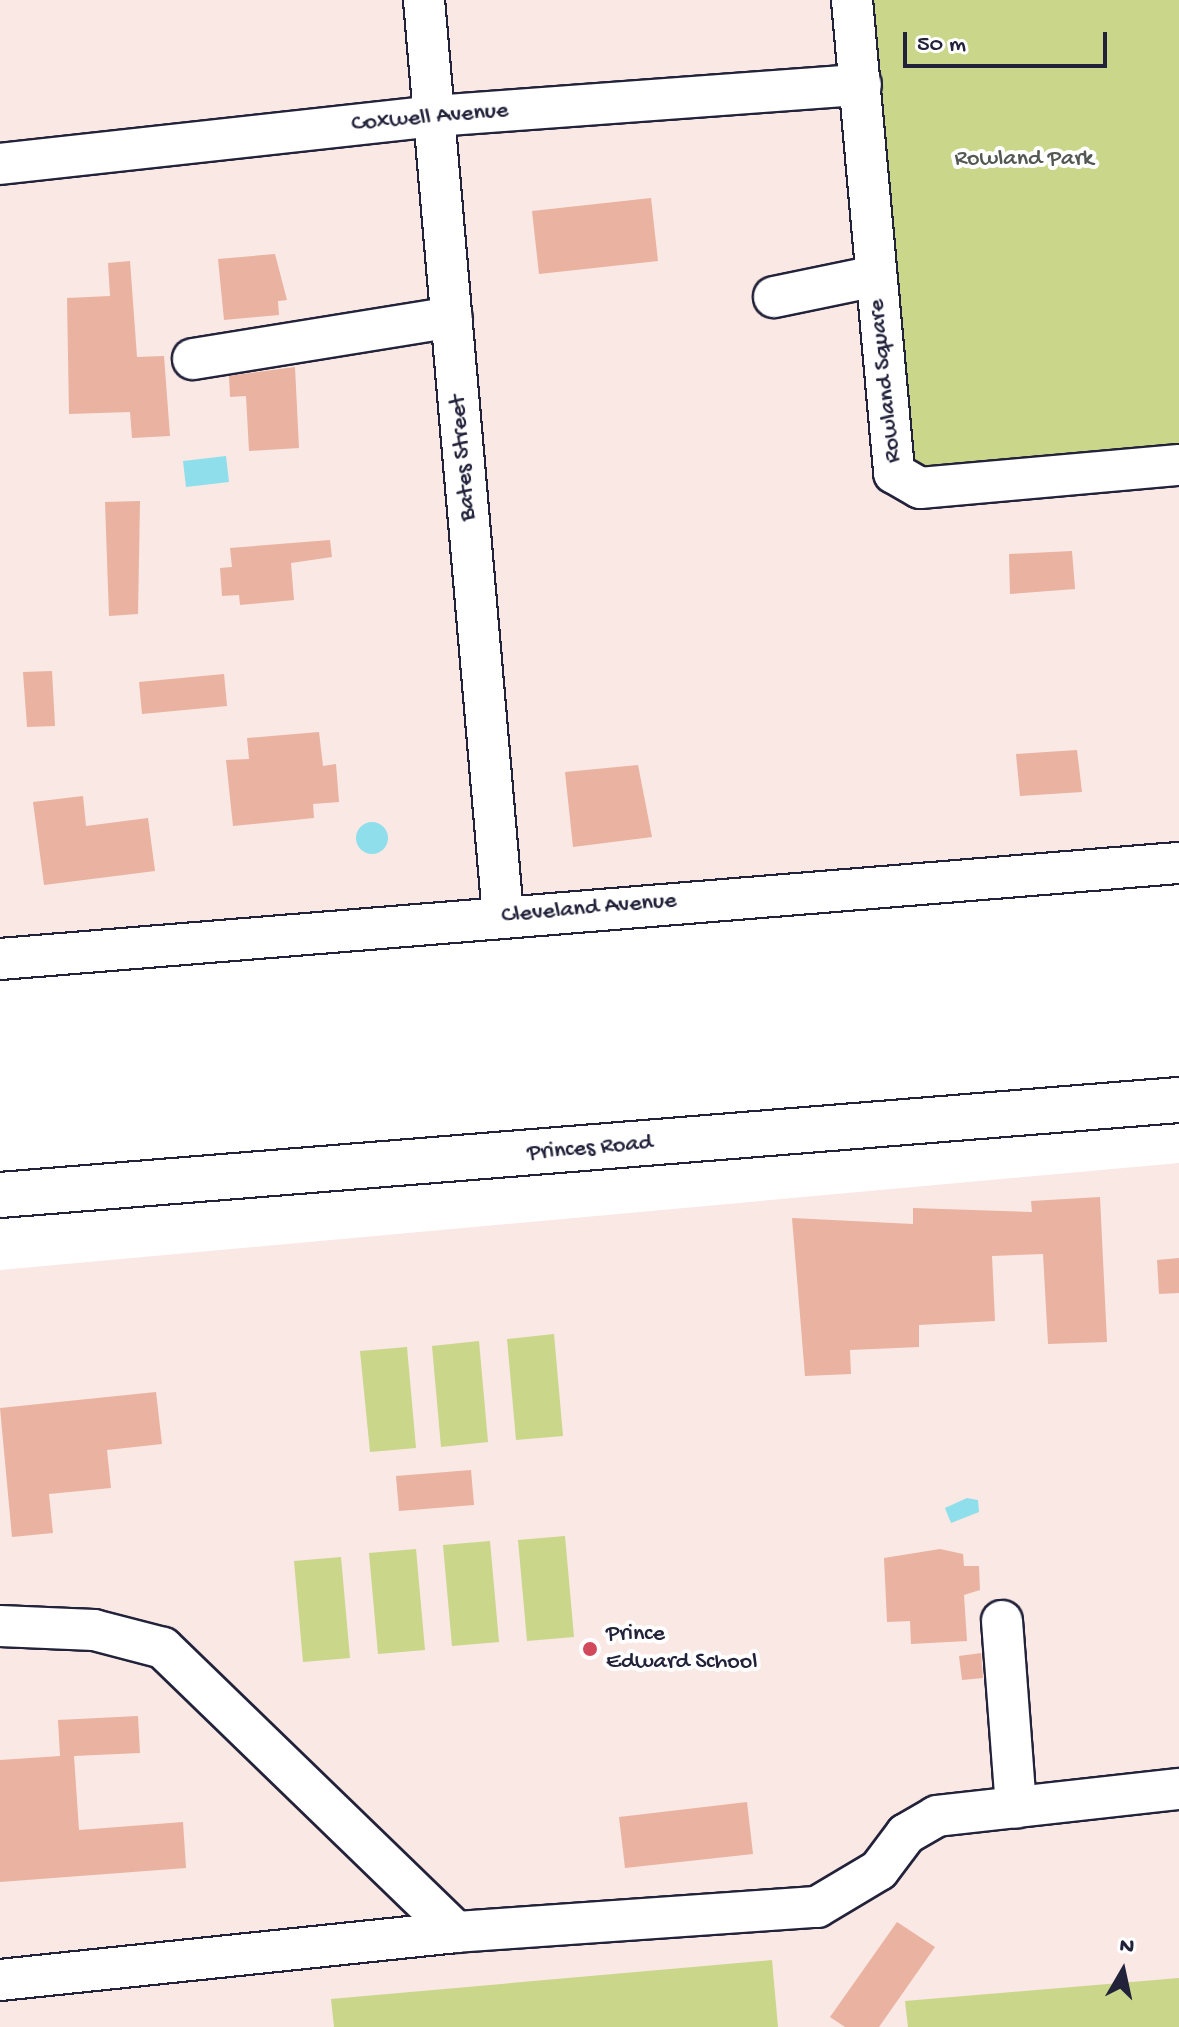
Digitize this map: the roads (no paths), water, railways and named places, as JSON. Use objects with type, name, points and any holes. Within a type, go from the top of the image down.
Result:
[{"type":"main road","name":"Princes Road","points":[[0,1195],[1179,1100]]},
{"type":"street","name":"Bates Street","points":[[424,0],[503,916]]},
{"type":"street","name":"Rowland Square","points":[[852,0],[888,452],[904,484],[920,488],[1179,465]]},
{"type":"street","name":"Coxwell Avenue","points":[[0,164],[434,116],[861,85]]},
{"type":"street","points":[[774,297],[875,276]]},
{"type":"street","points":[[193,359],[452,317]]},
{"type":"street","name":"Cleveland Avenue","points":[[0,959],[1179,863]]},
{"type":"street","points":[[1002,1621],[1016,1807]]},
{"type":"street","points":[[0,1626],[94,1630],[163,1648],[456,1932]]},
{"type":"street","points":[[0,1980],[456,1932],[817,1907],[879,1870],[906,1834],[937,1816],[1179,1789]]},
{"type":"water","points":[[226,456],[229,482],[186,487],[183,461]]},
{"type":"water","points":[[372,822],[383,827],[388,838],[383,849],[372,854],[361,849],[356,838],[361,827]]},
{"type":"water","points":[[967,1498],[978,1500],[979,1512],[951,1523],[945,1508]]},
{"type":"place","name":"Prince Edward School","points":[[590,1649]]},
{"type":"park label","name":"Rowland Park","points":[[1024,160]]}]
